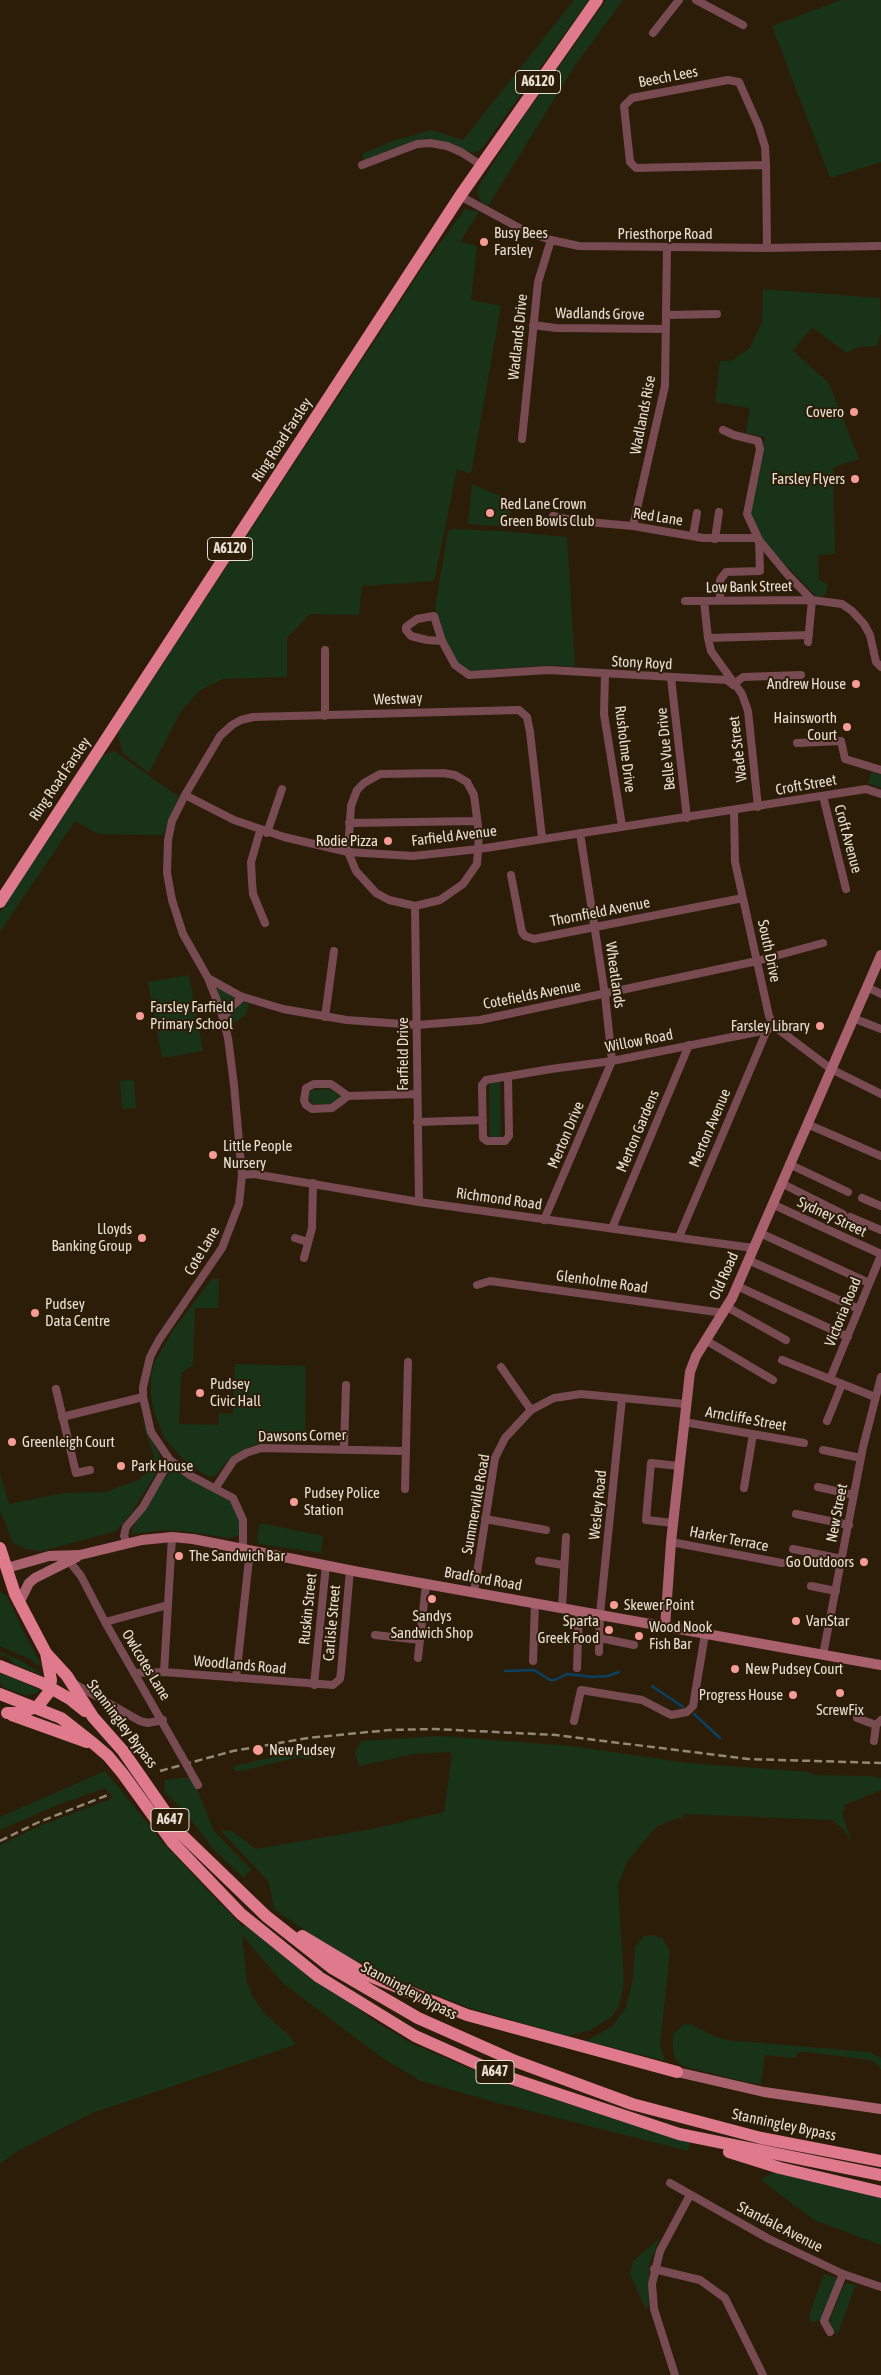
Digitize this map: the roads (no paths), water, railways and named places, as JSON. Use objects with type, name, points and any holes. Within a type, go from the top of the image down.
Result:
[{"type":"highway","name":"Ring Road Farsley","points":[[0,902],[460,196],[597,0]]},
{"type":"highway","points":[[0,1548],[4,1569],[46,1653],[51,1672],[50,1688],[45,1699],[36,1708],[21,1714],[4,1711]]},
{"type":"highway","points":[[0,1585],[14,1590]]},
{"type":"highway","name":"Stanningley Bypass","points":[[46,1653],[70,1682],[92,1717],[119,1746],[180,1833],[266,1916],[332,1968],[418,2018],[515,2061],[642,2106],[761,2138],[881,2161]]},
{"type":"highway","name":"A647","points":[[0,1666],[70,1699],[92,1717]]},
{"type":"highway","name":"Stanningley Bypass","points":[[0,1694],[61,1718],[94,1744],[123,1774],[172,1842],[241,1914],[320,1977],[415,2036],[499,2074],[602,2110],[679,2134],[881,2175]]},
{"type":"highway","name":"A647","points":[[4,1711],[94,1744]]},
{"type":"highway","points":[[228,1880],[296,1932],[367,1975],[467,2015],[677,2072]]},
{"type":"highway","points":[[679,2134],[780,2168],[881,2192]]},
{"type":"main road","name":"Old Road","points":[[666,1627],[679,1466],[690,1372],[696,1356],[726,1310],[737,1286],[881,955]]},
{"type":"main road","name":"Bradford Road","points":[[4,1569],[49,1556],[80,1555],[127,1544],[172,1537],[705,1634],[880,1662]]},
{"type":"main road","name":"Bradford Road","points":[[20,1603],[26,1588],[35,1578],[80,1555]]},
{"type":"main road","points":[[677,2072],[764,2092],[881,2109]]},
{"type":"street","points":[[653,33],[679,0]]},
{"type":"street","points":[[696,0],[743,25]]},
{"type":"street","name":"Beech Lees","points":[[766,165],[636,168],[630,162],[624,106],[632,98],[735,80],[741,86],[765,146],[766,165],[767,248]]},
{"type":"street","points":[[362,165],[417,144],[430,143],[447,146],[461,152],[481,165]]},
{"type":"street","name":"Priesthorpe Road","points":[[460,196],[523,230],[551,240],[600,248],[881,246]]},
{"type":"street","name":"Wadlands Drive","points":[[522,439],[538,282],[551,240]]},
{"type":"street","name":"Wadlands Rise","points":[[633,526],[665,386],[667,248]]},
{"type":"street","points":[[666,315],[716,314]]},
{"type":"street","name":"Wadlands Grove","points":[[534,325],[556,328],[666,329]]},
{"type":"street","points":[[708,638],[809,639],[812,600],[787,574],[759,540],[747,514],[760,449],[758,441],[734,436],[724,430]]},
{"type":"street","points":[[715,538],[720,512]]},
{"type":"street","points":[[693,536],[697,513]]},
{"type":"street","name":"Red Lane","points":[[553,516],[576,521],[633,526],[693,536],[755,538],[759,540]]},
{"type":"street","points":[[720,600],[720,580],[726,572],[760,571],[759,540]]},
{"type":"street","name":"Low Bank Street","points":[[685,601],[812,600],[842,604],[852,611],[870,635],[876,662],[881,667]]},
{"type":"street","name":"Wade Street","points":[[704,601],[711,651],[733,685],[742,694],[748,711],[758,808]]},
{"type":"street","name":"Stony Royd","points":[[442,640],[427,640],[411,636],[406,627],[416,618],[434,616],[442,640],[455,665],[469,675],[548,670],[726,680],[733,685]]},
{"type":"street","points":[[325,650],[325,716]]},
{"type":"street","name":"Rusholme Drive","points":[[605,674],[604,714],[622,826]]},
{"type":"street","points":[[733,685],[743,677],[801,675]]},
{"type":"street","name":"Belle Vue Drive","points":[[672,678],[687,818]]},
{"type":"street","name":"Westway","points":[[185,795],[220,736],[241,720],[253,717],[519,710],[526,717],[530,732],[542,838]]},
{"type":"street","points":[[797,743],[841,741],[845,758],[881,770]]},
{"type":"street","points":[[444,773],[455,775],[467,782],[474,795],[478,821],[479,849],[477,864],[463,884],[440,900],[415,906],[389,900],[376,893],[356,871],[348,852],[351,806],[356,790],[380,774],[444,773]]},
{"type":"street","points":[[264,923],[253,894],[251,862],[282,789]]},
{"type":"street","name":"Croft Street","points":[[734,811],[866,789],[881,794]]},
{"type":"street","points":[[185,795],[172,821],[168,840],[168,873],[172,900],[182,934],[208,978]]},
{"type":"street","name":"Farfield Avenue","points":[[185,795],[264,832],[348,852],[413,856],[479,849],[622,826],[734,811]]},
{"type":"street","name":"Croft Avenue","points":[[823,796],[846,889]]},
{"type":"street","name":"South Drive","points":[[734,811],[735,862],[771,1028]]},
{"type":"street","points":[[350,823],[478,821]]},
{"type":"street","name":"Wheatlands","points":[[580,833],[605,995],[612,1061]]},
{"type":"street","name":"Thornfield Avenue","points":[[511,875],[524,936],[534,938],[595,928],[743,898]]},
{"type":"street","name":"Farfield Drive","points":[[415,906],[419,1202]]},
{"type":"street","name":"Cotefields Avenue","points":[[208,978],[243,997],[283,1010],[325,1017],[417,1025],[480,1020],[605,995],[757,961],[823,943]]},
{"type":"street","points":[[325,1017],[334,951]]},
{"type":"street","name":"Cote Lane","points":[[208,978],[223,1019],[234,1085],[242,1175],[239,1204],[226,1241],[150,1357],[142,1387],[151,1432],[170,1460],[191,1476],[216,1487],[233,1498],[243,1520],[246,1549],[236,1678]]},
{"type":"street","points":[[867,987],[881,994]]},
{"type":"street","points":[[223,1019],[231,1007],[243,997]]},
{"type":"street","points":[[853,1018],[881,1029]]},
{"type":"street","points":[[771,1028],[831,1069],[881,1094]]},
{"type":"street","name":"Willow Road","points":[[483,1120],[482,1085],[486,1080],[612,1061],[771,1028]]},
{"type":"street","name":"Merton Avenue","points":[[678,1237],[771,1028]]},
{"type":"street","name":"Merton Gardens","points":[[612,1228],[689,1045]]},
{"type":"street","name":"Merton Drive","points":[[544,1220],[612,1061]]},
{"type":"street","points":[[417,1122],[483,1120],[483,1138],[487,1142],[505,1141],[510,1136],[508,1077]]},
{"type":"street","points":[[348,1096],[331,1084],[314,1084],[306,1088],[304,1100],[306,1105],[312,1109],[332,1108],[348,1096],[417,1094]]},
{"type":"street","points":[[807,1124],[881,1156]]},
{"type":"street","points":[[789,1164],[848,1192]]},
{"type":"street","name":"Richmond Road","points":[[242,1175],[254,1174],[419,1202],[753,1248]]},
{"type":"street","points":[[304,1258],[312,1228],[313,1183]]},
{"type":"street","points":[[781,1183],[881,1230]]},
{"type":"street","points":[[862,1198],[881,1206]]},
{"type":"street","name":"Sydney Street","points":[[772,1204],[881,1255]]},
{"type":"street","points":[[760,1233],[870,1283]]},
{"type":"street","points":[[296,1238],[308,1242]]},
{"type":"street","name":"Victoria Road","points":[[830,1379],[881,1255]]},
{"type":"street","points":[[748,1260],[859,1309]]},
{"type":"street","name":"Glenholme Road","points":[[477,1285],[490,1281],[726,1310]]},
{"type":"street","points":[[737,1286],[848,1337]]},
{"type":"street","points":[[726,1310],[786,1340]]},
{"type":"street","points":[[707,1341],[773,1380]]},
{"type":"street","points":[[782,1360],[876,1397]]},
{"type":"street","points":[[405,1489],[408,1362]]},
{"type":"street","points":[[501,1367],[531,1410]]},
{"type":"street","name":"New Street","points":[[823,1654],[861,1458],[877,1408],[876,1397],[881,1377]]},
{"type":"street","points":[[827,1421],[842,1384]]},
{"type":"street","points":[[344,1449],[346,1385]]},
{"type":"street","points":[[56,1389],[76,1473],[90,1470]]},
{"type":"street","name":"Summerville Road","points":[[474,1592],[495,1458],[505,1438],[531,1410],[554,1398],[581,1394],[685,1404]]},
{"type":"street","points":[[62,1417],[143,1397]]},
{"type":"street","name":"Wesley Road","points":[[599,1652],[600,1614],[622,1398]]},
{"type":"street","name":"Arncliffe Street","points":[[684,1422],[804,1444]]},
{"type":"street","points":[[744,1488],[753,1434]]},
{"type":"street","name":"Dawsons Corner","points":[[216,1487],[234,1460],[246,1452],[261,1448],[405,1450]]},
{"type":"street","points":[[822,1450],[861,1458]]},
{"type":"street","points":[[127,1544],[124,1536],[126,1527],[142,1507],[170,1460]]},
{"type":"street","points":[[674,1523],[646,1520],[651,1462],[679,1466]]},
{"type":"street","points":[[818,1487],[854,1495]]},
{"type":"street","points":[[796,1514],[849,1525]]},
{"type":"street","points":[[485,1519],[546,1530]]},
{"type":"street","points":[[164,1672],[172,1537]]},
{"type":"street","points":[[562,1608],[566,1537]]},
{"type":"street","name":"Harker Terrace","points":[[672,1542],[782,1563]]},
{"type":"street","points":[[793,1549],[842,1559]]},
{"type":"street","name":"Owlcotes Lane","points":[[69,1561],[81,1576],[105,1622],[198,1785]]},
{"type":"street","points":[[539,1561],[564,1565]]},
{"type":"street","name":"Ruskin Street","points":[[314,1685],[326,1565]]},
{"type":"street","name":"Carlisle Street","points":[[340,1679],[350,1570]]},
{"type":"street","points":[[418,1658],[426,1584]]},
{"type":"street","points":[[811,1586],[836,1591]]},
{"type":"street","points":[[533,1661],[535,1603]]},
{"type":"street","points":[[105,1622],[168,1604]]},
{"type":"street","points":[[577,1668],[579,1611]]},
{"type":"street","points":[[574,1721],[581,1690],[642,1700],[671,1715],[688,1712],[693,1706],[705,1634]]},
{"type":"street","points":[[375,1635],[420,1640]]},
{"type":"street","points":[[600,1638],[634,1645]]},
{"type":"street","name":"Woodlands Road","points":[[135,1674],[164,1672],[314,1685],[333,1685],[340,1679]]},
{"type":"street","points":[[70,1682],[140,1721],[148,1723],[162,1720]]},
{"type":"street","points":[[857,1718],[879,1722],[874,1741]]},
{"type":"street","name":"Standale Avenue","points":[[670,2183],[769,2239],[843,2274],[881,2286]]},
{"type":"street","points":[[675,2375],[654,2309],[652,2284],[654,2269],[667,2237],[690,2195]]},
{"type":"street","points":[[654,2269],[700,2280],[725,2298],[763,2375]]},
{"type":"street","points":[[830,2332],[820,2322],[843,2274]]},
{"type":"waterway","points":[[505,1671],[534,1670],[550,1680],[555,1680],[567,1674],[593,1677],[608,1676],[619,1672]]},
{"type":"waterway","points":[[652,1686],[683,1707]]},
{"type":"waterway","points":[[694,1714],[720,1738]]},
{"type":"railway","points":[[160,1771],[233,1751],[308,1738],[389,1730],[435,1729],[556,1735],[748,1759],[881,1763]]},
{"type":"railway","points":[[0,1841],[39,1822],[108,1795]]},
{"type":"place","name":"Busy Bees Farsley","points":[[484,242]]},
{"type":"place","name":"Covero","points":[[854,412]]},
{"type":"place","name":"Farsley Flyers","points":[[855,479]]},
{"type":"place","name":"Red Lane Crown Green Bowls Club","points":[[490,513]]},
{"type":"place","name":"Andrew House","points":[[856,684]]},
{"type":"place","name":"Hainsworth Court","points":[[847,727]]},
{"type":"place","name":"Rodie Pizza","points":[[388,841]]},
{"type":"place","name":"Farsley Farfield Primary School","points":[[140,1016]]},
{"type":"place","name":"Farsley Library","points":[[820,1026]]},
{"type":"place","name":"Little People Nursery","points":[[213,1155]]},
{"type":"place","name":"Lloyds Banking Group","points":[[142,1238]]},
{"type":"place","name":"Pudsey Data Centre","points":[[35,1313]]},
{"type":"place","name":"Pudsey Civic Hall","points":[[200,1393]]},
{"type":"place","name":"Greenleigh Court","points":[[12,1442]]},
{"type":"place","name":"Park House","points":[[121,1466]]},
{"type":"place","name":"Pudsey Police Station","points":[[294,1502]]},
{"type":"place","name":"The Sandwich Bar","points":[[179,1556]]},
{"type":"place","name":"Go Outdoors","points":[[864,1562]]},
{"type":"place","name":"Sandys Sandwich Shop","points":[[432,1599]]},
{"type":"place","name":"Skewer Point","points":[[614,1605]]},
{"type":"place","name":"VanStar","points":[[796,1621]]},
{"type":"place","name":"Sparta Greek Food","points":[[609,1630]]},
{"type":"place","name":"Wood Nook Fish Bar","points":[[639,1636]]},
{"type":"place","name":"New Pudsey Court","points":[[735,1669]]},
{"type":"place","name":"ScrewFix","points":[[840,1693]]},
{"type":"place","name":"Progress House","points":[[793,1695]]},
{"type":"place","name":"New Pudsey","points":[[258,1750]]}]
